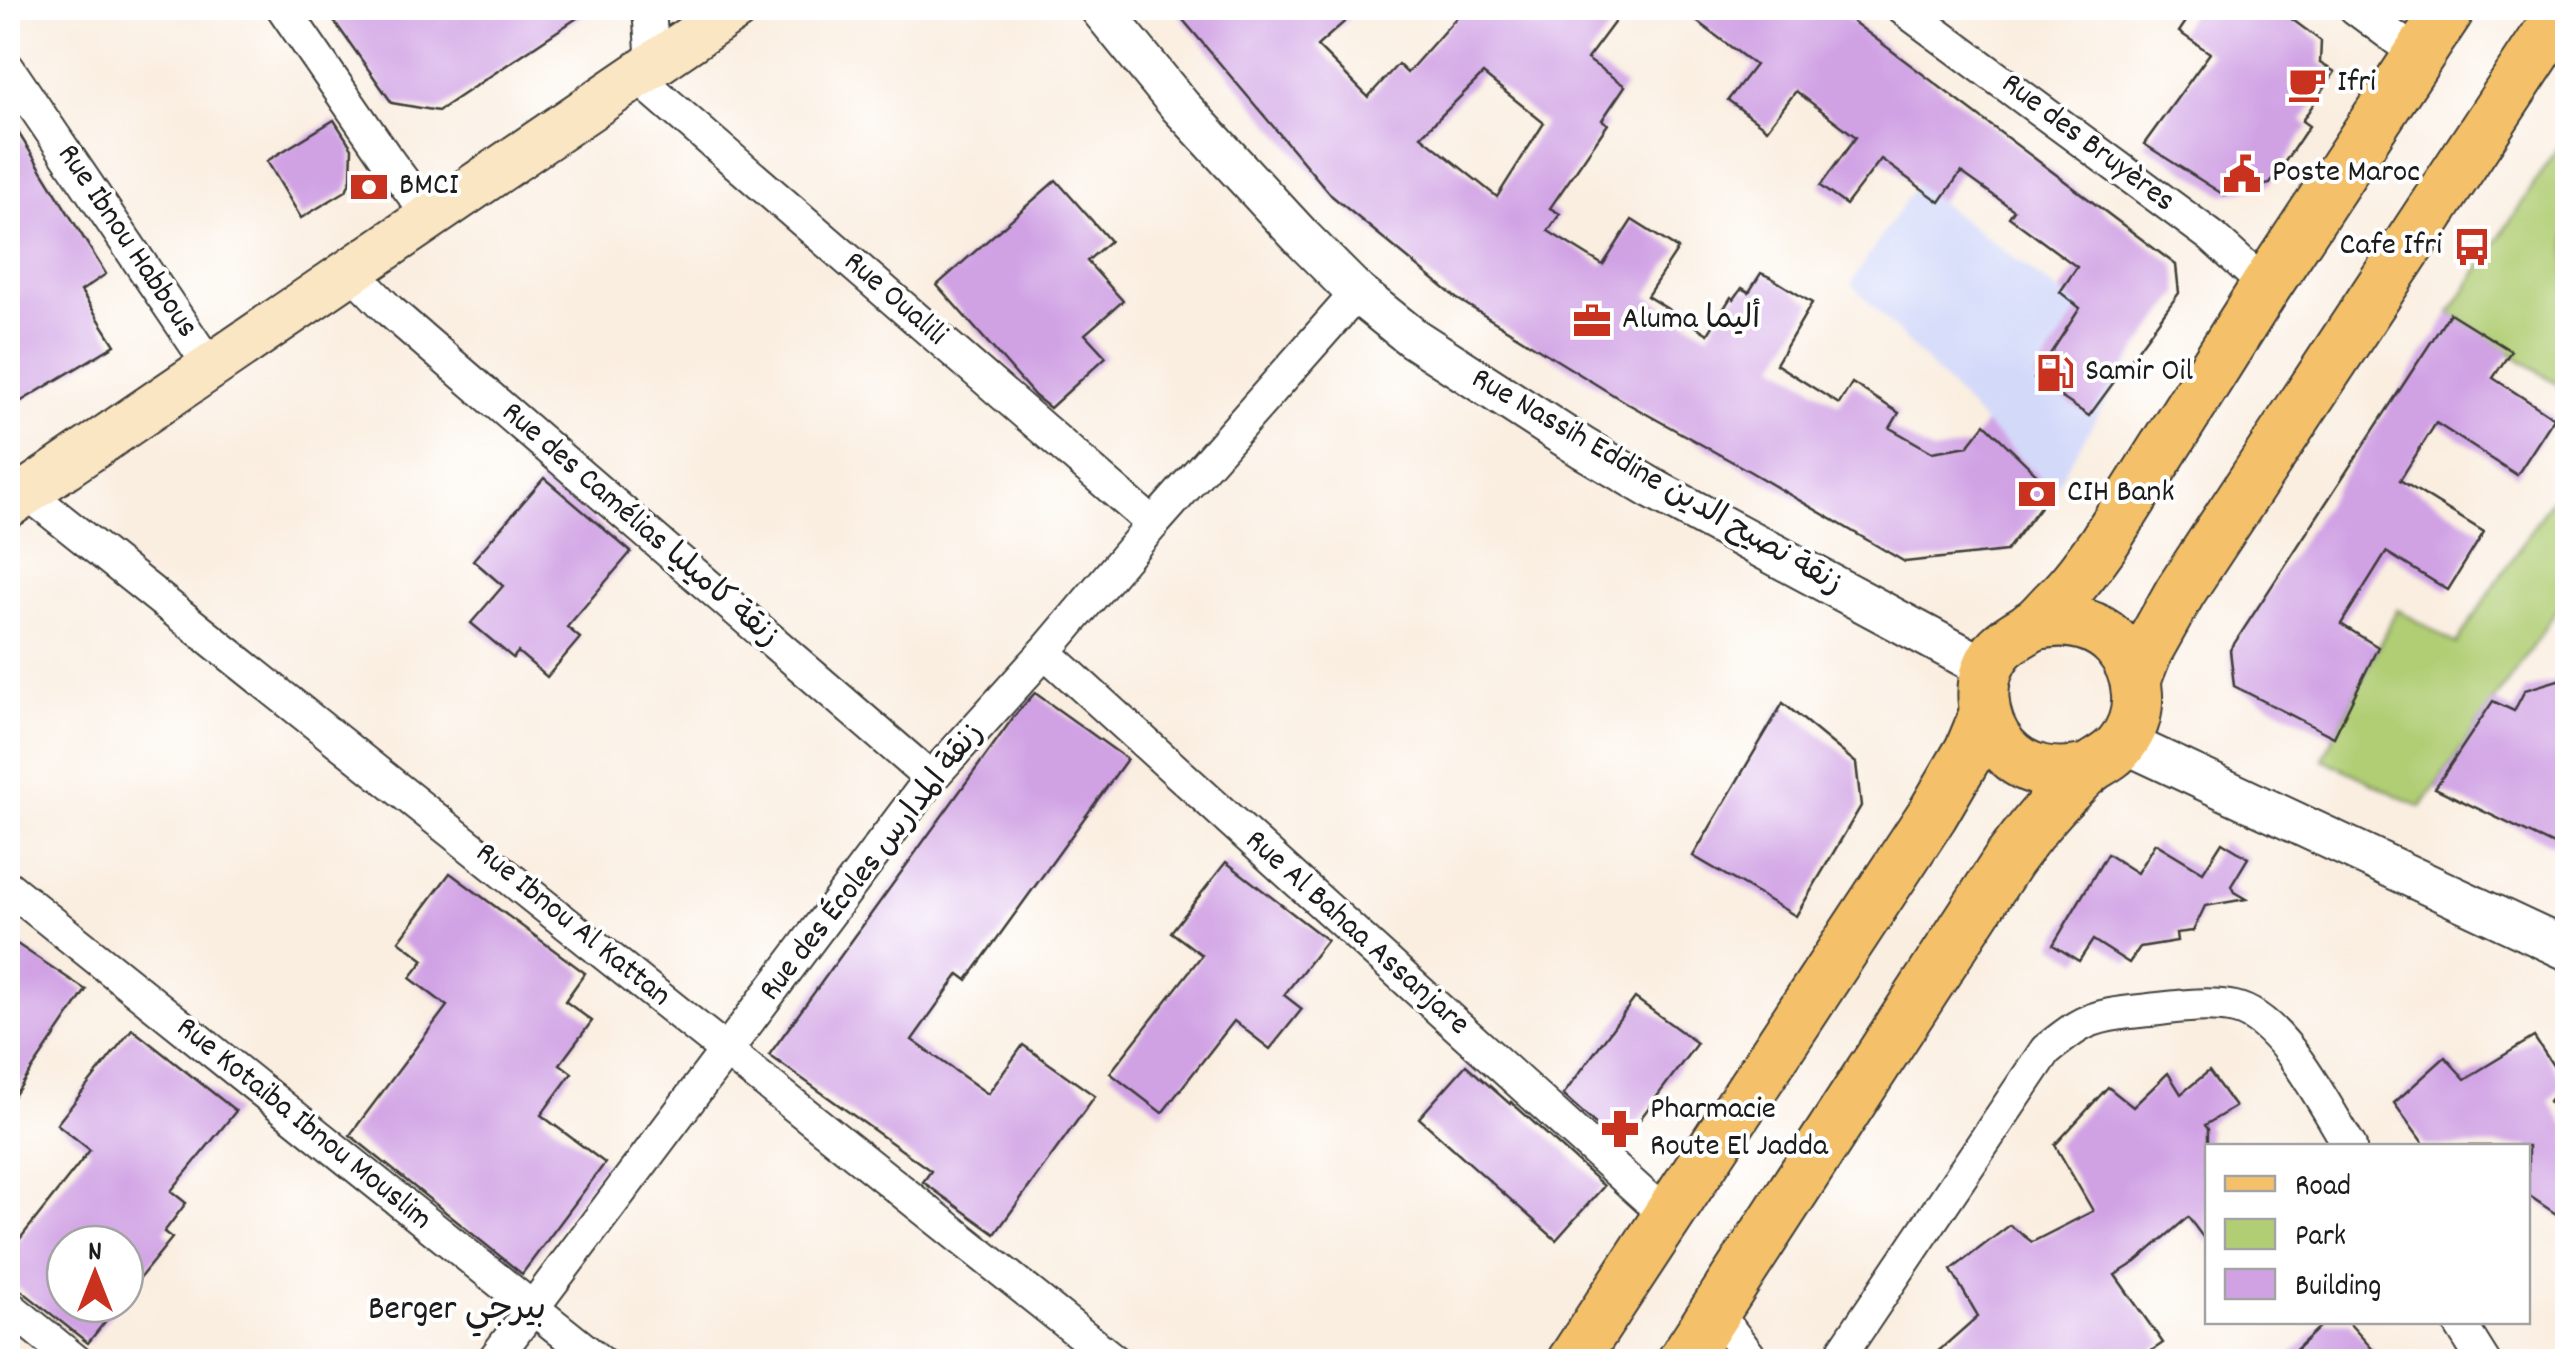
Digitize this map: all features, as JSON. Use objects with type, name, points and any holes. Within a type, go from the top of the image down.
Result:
[{"type":"main road","points":[[17,498],[734,8]]},
{"type":"main road","points":[[1572,1362],[1932,815],[1970,750],[1998,651],[2032,625],[2080,577],[2450,8]]},
{"type":"main road","points":[[2136,679],[2180,592],[2565,8]]},
{"type":"main road","points":[[1682,1362],[2009,859],[2036,824],[2134,723],[2136,679],[2128,659],[2114,642],[2096,628],[2076,621],[2032,625]]},
{"type":"main road","points":[[1986,692],[1992,733],[2006,752],[2024,766],[2045,773],[2067,774],[2106,755]]},
{"type":"street","points":[[283,8],[430,216]]},
{"type":"street","points":[[641,72],[652,50],[650,8]]},
{"type":"street","points":[[686,8],[704,13],[734,8]]},
{"type":"street","name":"Rue Nassih Eddine زنقة نصيح الدين","points":[[1100,8],[1199,128],[1303,239],[1357,293],[1413,338],[1583,448],[1714,523],[1986,692]]},
{"type":"street","name":"Rue des Bruyères","points":[[1902,8],[2210,236],[2266,286]]},
{"type":"street","points":[[2355,8],[2418,55]]},
{"type":"street","name":"Rue Ibnou Habbous","points":[[8,68],[210,366]]},
{"type":"street","name":"Rue Oualili","points":[[641,72],[1153,524]]},
{"type":"street","name":"Rue des Camélias زنقة كاميليا","points":[[350,270],[390,311],[932,778]]},
{"type":"street","name":"Rue des Écoles زنقة المدارس","points":[[492,1362],[932,778],[1357,293]]},
{"type":"street","name":"Rue Ibnou Al Kattan","points":[[17,498],[728,1050],[1116,1362]]},
{"type":"street","name":"Rue Al Bahaa Assanjare","points":[[1045,652],[1668,1217]]},
{"type":"street","points":[[2106,755],[2568,950]]},
{"type":"street","name":"Rue Kotaiba Ibnou Mouslim","points":[[8,887],[600,1362]]},
{"type":"street","points":[[1844,1350],[2046,1050],[2080,1024],[2121,1013],[2164,1008],[2239,1008],[2286,1044],[2349,1144]]},
{"type":"street","points":[[8,1306],[78,1362]]},
{"type":"street","points":[[1715,1311],[1754,1362]]},
{"type":"street","points":[[2460,1324],[2484,1362]]},
{"type":"shaded area","points":[[1916,184],[2137,351],[2053,490],[1851,283]]},
{"type":"green space","points":[[2567,134],[2567,391],[2450,313]]},
{"type":"green space","points":[[2567,475],[2567,596],[2421,807],[2323,759],[2397,609],[2456,644]]},
{"type":"building","points":[[325,8],[592,8],[438,111],[392,103]]},
{"type":"building","points":[[1173,8],[1360,8],[1317,46],[1368,97],[1398,64],[1407,73],[1465,8],[1625,8],[1587,59],[1625,86],[1602,120],[1608,124],[1550,208],[1560,214],[1548,231],[1603,265],[1632,220],[1678,249],[1647,296],[1708,334],[1731,297],[1734,299],[1742,288],[1749,292],[1761,273],[1770,277],[1812,303],[1776,364],[1839,404],[1852,383],[1899,413],[1890,428],[1932,452],[1968,446],[1985,424],[2053,490],[2006,551],[1905,562],[1623,401],[1456,298],[1332,196]],"holes":[[[1483,74],[1544,123],[1497,197],[1421,136]]]},
{"type":"building","points":[[1679,8],[1835,8],[2176,265],[2179,293],[2089,416],[2034,379],[2080,308],[2060,292],[2077,267],[2009,217],[2014,210],[1961,172],[1940,202],[1881,159],[1846,205],[1820,186],[1856,137],[1796,91],[1767,129],[1728,100],[1755,65]]},
{"type":"building","points":[[2195,8],[2277,8],[2321,41],[2320,63],[2335,72],[2302,121],[2309,126],[2270,184],[2224,195],[2144,144],[2210,53],[2179,32]]},
{"type":"building","points":[[8,116],[106,274],[81,291],[115,345],[8,409]]},
{"type":"building","points":[[334,120],[352,148],[351,179],[346,191],[301,218],[267,161]]},
{"type":"building","points":[[1056,180],[1110,241],[1087,261],[1123,301],[1085,334],[1106,357],[1050,408],[937,285]]},
{"type":"building","points":[[2450,313],[2511,351],[2493,378],[2554,418],[2517,475],[2436,423],[2400,480],[2484,532],[2448,590],[2386,552],[2341,624],[2378,647],[2334,737],[2234,686],[2230,650]]},
{"type":"building","points":[[544,478],[631,552],[567,627],[580,638],[547,677],[518,652],[513,658],[471,623],[503,586],[473,560]]},
{"type":"building","points":[[2568,677],[2568,852],[2435,788],[2493,701],[2514,711],[2525,690]]},
{"type":"building","points":[[1035,693],[1127,759],[967,980],[959,974],[912,1040],[988,1094],[1023,1045],[1095,1096],[995,1234],[923,1182],[931,1171],[769,1055],[1015,715]]},
{"type":"building","points":[[1783,703],[1856,763],[1861,806],[1796,916],[1693,856]]},
{"type":"building","points":[[2222,842],[2248,858],[2231,886],[2246,899],[2205,906],[2193,931],[2176,933],[2177,941],[2140,947],[2129,963],[2093,940],[2079,961],[2053,945],[2107,854],[2137,873],[2155,843],[2203,872]]},
{"type":"building","points":[[1226,862],[1327,940],[1284,995],[1302,1009],[1270,1049],[1234,1021],[1162,1113],[1110,1073],[1202,955],[1171,932]]},
{"type":"building","points":[[450,873],[585,973],[565,1001],[592,1021],[560,1064],[572,1073],[541,1115],[605,1163],[522,1274],[350,1135],[447,1006],[410,978],[424,960],[399,941]]},
{"type":"building","points":[[8,938],[86,990],[8,1105]]},
{"type":"building","points":[[1635,998],[1697,1043],[1620,1146],[1563,1095]]},
{"type":"building","points":[[132,1029],[236,1111],[171,1191],[186,1203],[164,1232],[172,1238],[145,1271],[145,1224],[45,1224],[45,1309],[8,1280],[8,1254],[90,1150],[57,1124]]},
{"type":"building","points":[[2534,1037],[2564,1082],[2549,1101],[2568,1129],[2568,1222],[2530,1196],[2530,1144],[2424,1144],[2394,1103],[2445,1057],[2465,1079]]},
{"type":"building","points":[[1466,1065],[1604,1186],[1556,1240],[1419,1118]]},
{"type":"building","points":[[2209,1071],[2235,1107],[2205,1125],[2205,1240],[2188,1217],[2115,1275],[2163,1343],[2135,1362],[2107,1362],[2095,1350],[2076,1362],[1926,1362],[1978,1316],[1951,1270],[2010,1225],[2032,1242],[2093,1211],[2055,1145],[2108,1087],[2133,1107],[2168,1073],[2181,1094]]},
{"type":"building","points":[[64,1324],[103,1324],[88,1343]]},
{"type":"building","points":[[2323,1324],[2350,1324],[2384,1362],[2283,1362]]},
{"type":"place","name":"Ifri","points":[[2307,84]]},
{"type":"place","name":"Poste Maroc","points":[[2242,174]]},
{"type":"place","name":"BMCI","points":[[369,187]]},
{"type":"place","name":"Cafe Ifri","points":[[2472,247]]},
{"type":"place","name":"Aluma أليما","points":[[1592,321]]},
{"type":"place","name":"Samir Oil","points":[[2055,373]]},
{"type":"place","name":"CIH Bank","points":[[2037,494]]},
{"type":"place","name":"Pharmacie Route El Jadda","points":[[1620,1129]]},
{"type":"district","name":"Berger بيرجي","points":[[457,1311]]}]
